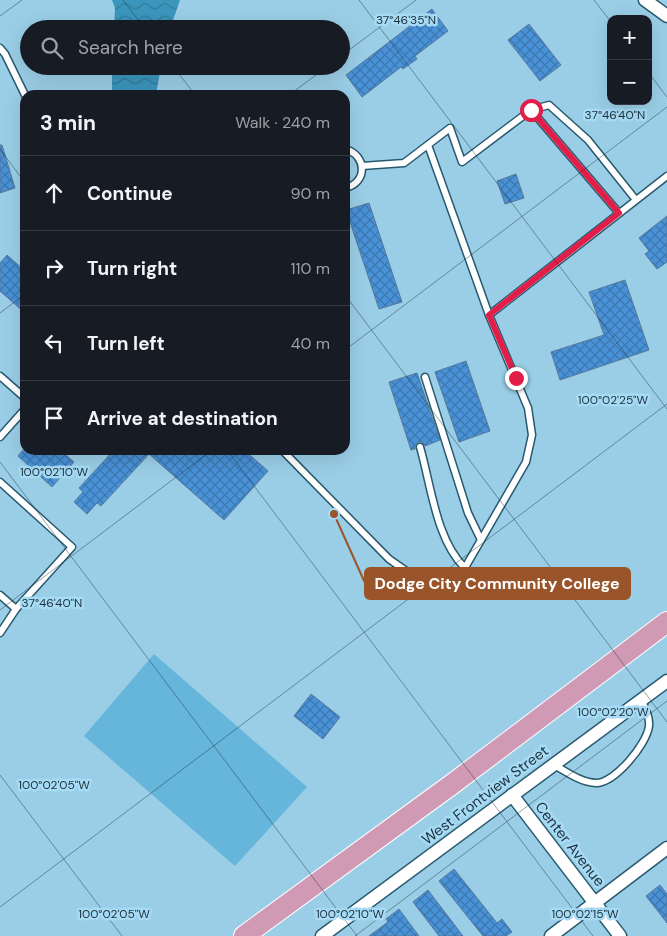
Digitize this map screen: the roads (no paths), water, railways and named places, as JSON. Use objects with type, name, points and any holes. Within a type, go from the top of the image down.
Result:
[{"type":"highway","points":[[244,936],[451,785],[667,622]]},
{"type":"street","points":[[645,0],[667,16]]},
{"type":"street","name":"West Frontview Street","points":[[322,936],[667,681]]},
{"type":"street","name":"Center Avenue","points":[[512,796],[620,936]]},
{"type":"street","points":[[552,936],[667,848]]},
{"type":"lane","points":[[0,48],[5,54],[23,90]]},
{"type":"lane","points":[[362,166],[404,163],[450,128],[462,162],[531,110],[549,105],[588,140],[636,200]]},
{"type":"lane","points":[[531,110],[619,213]]},
{"type":"lane","points":[[287,455],[389,559],[432,589],[440,591],[459,578],[526,462],[532,435],[528,408],[489,315],[428,144]]},
{"type":"lane","points":[[350,151],[356,154],[362,166],[358,179],[350,186]]},
{"type":"lane","points":[[489,315],[667,176]]},
{"type":"lane","points":[[0,376],[20,394]]},
{"type":"lane","points":[[425,377],[468,513],[481,540]]},
{"type":"lane","points":[[0,437],[20,415]]},
{"type":"lane","points":[[420,447],[448,547],[465,568]]},
{"type":"lane","points":[[0,482],[72,547],[16,609],[0,634]]},
{"type":"lane","points":[[0,595],[16,609]]},
{"type":"lane","points":[[554,765],[580,780],[598,783],[612,776],[640,748],[649,726],[647,712],[642,700]]},
{"type":"water","points":[[112,0],[180,0],[173,20],[114,20],[115,8]]},
{"type":"water","points":[[112,75],[159,75],[157,90],[112,90]]},
{"type":"place","name":"Dodge City Community College","points":[[334,514]]}]
